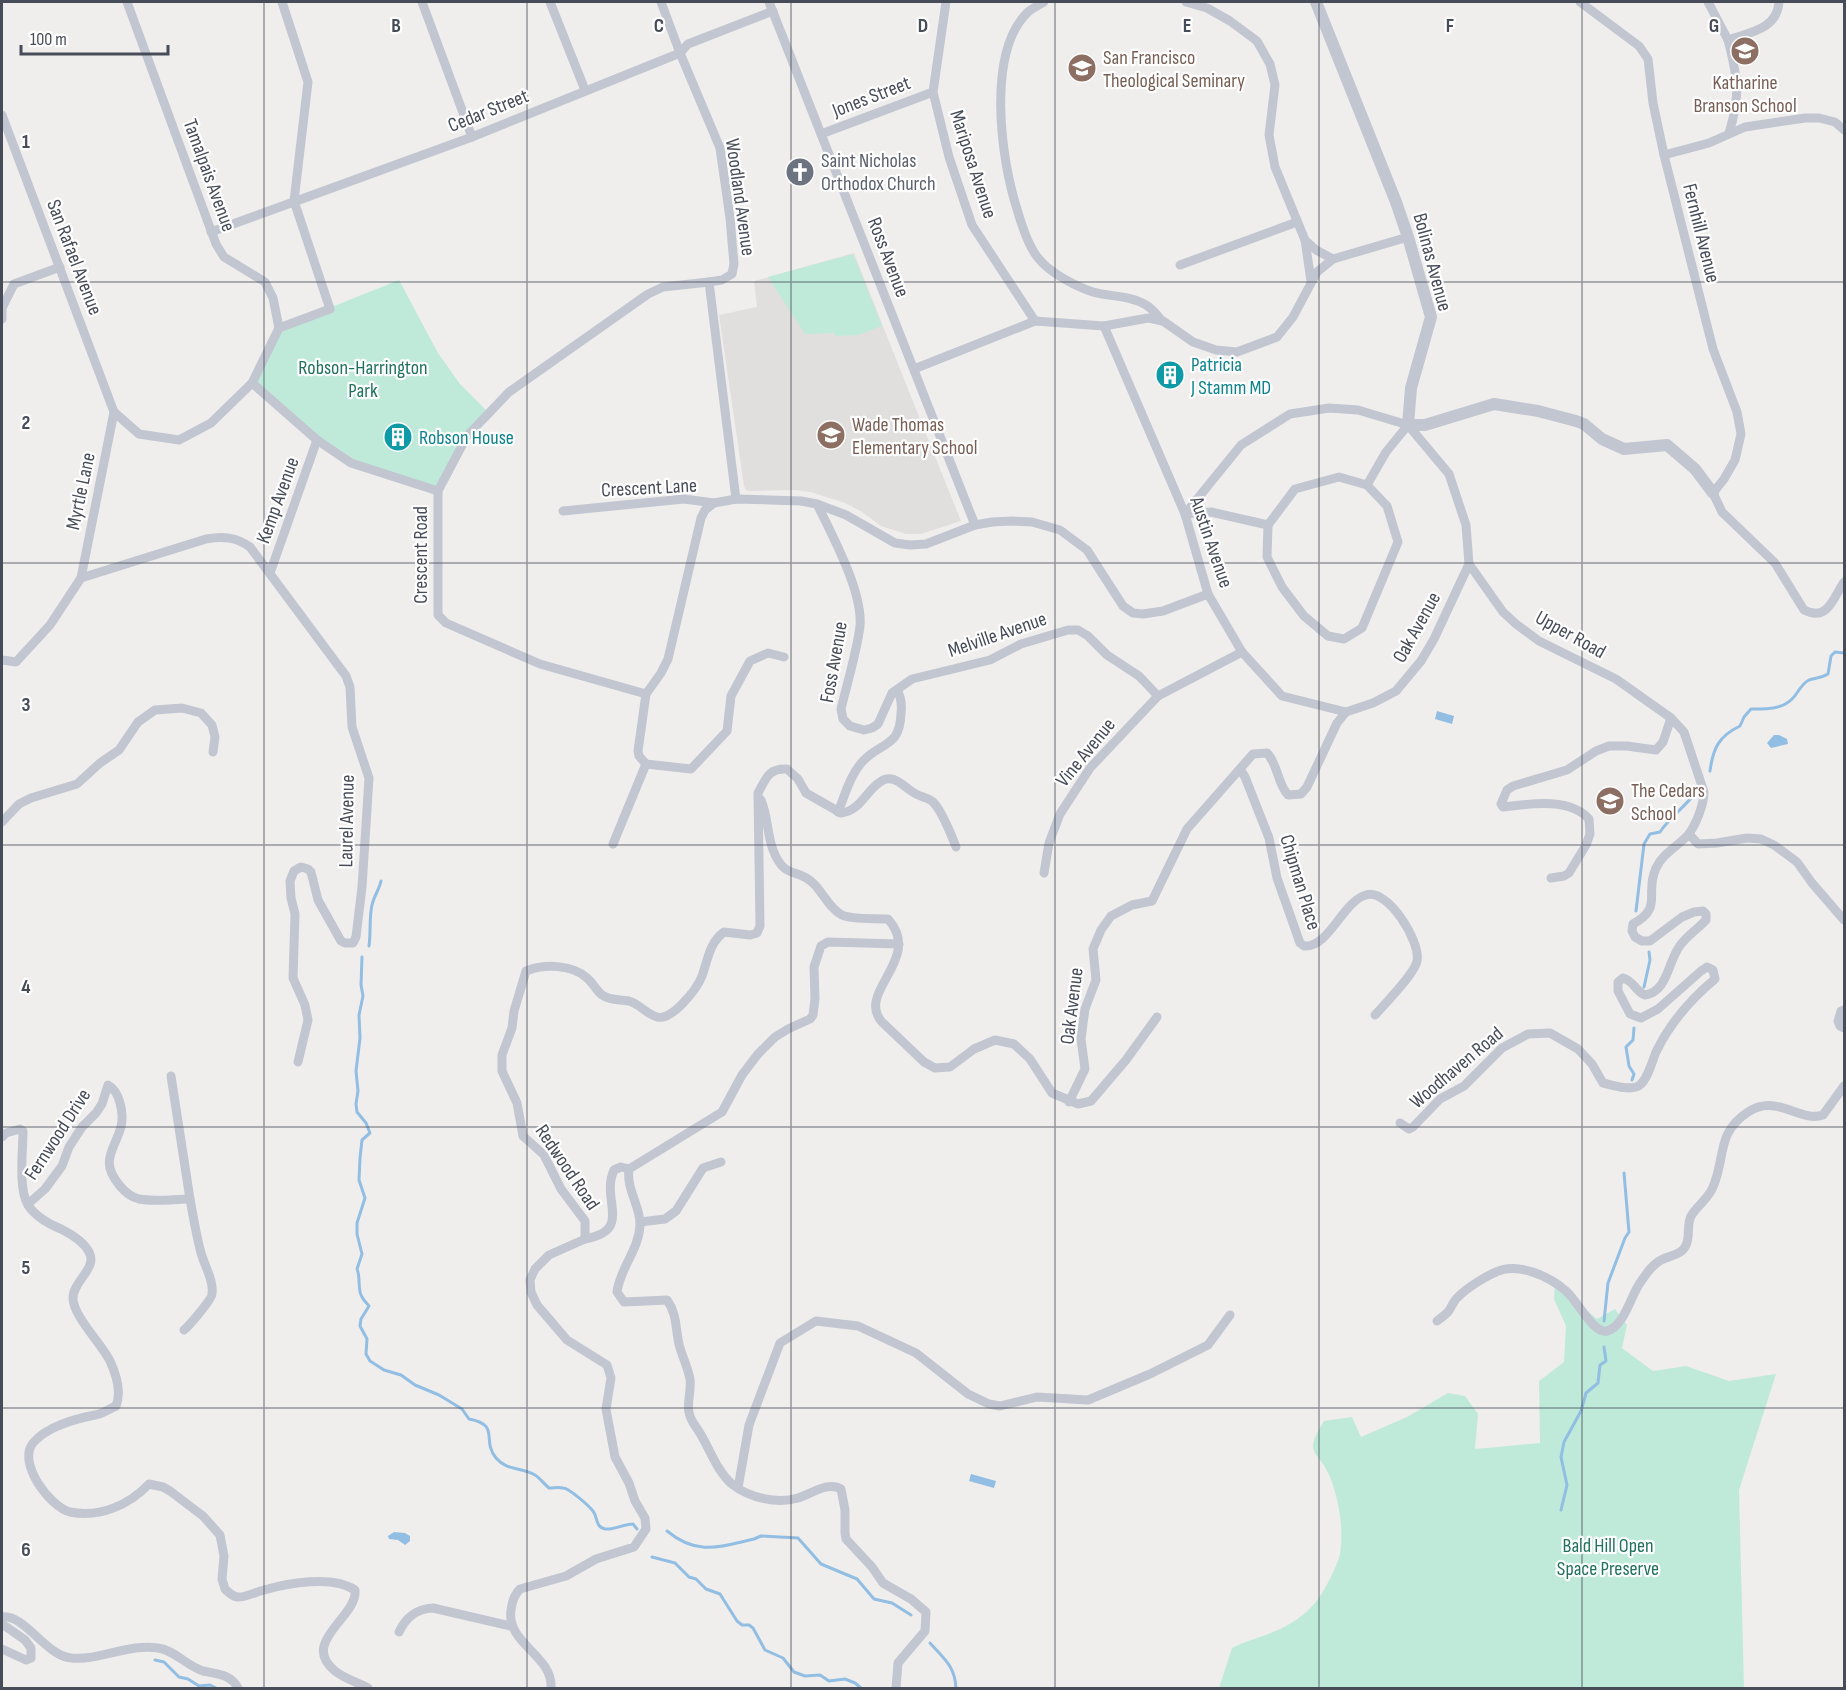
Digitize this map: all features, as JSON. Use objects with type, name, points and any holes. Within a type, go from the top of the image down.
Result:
[{"type":"street","name":"Tamalpais Avenue","points":[[128,2],[216,244],[225,258],[256,275],[270,289],[279,328]]},
{"type":"street","points":[[114,412],[139,434],[179,440],[211,423],[252,383],[279,328],[330,309],[294,201],[308,82],[282,2]]},
{"type":"street","points":[[422,2],[472,137]]},
{"type":"street","points":[[550,2],[585,90]]},
{"type":"street","name":"Woodland Avenue","points":[[661,2],[720,148],[735,264],[732,274],[722,280],[710,282]]},
{"type":"street","name":"Mariposa Avenue","points":[[946,2],[933,92],[949,157],[972,225],[1035,321]]},
{"type":"street","points":[[1044,2],[1028,12],[1016,30],[1008,51],[1000,92],[1001,132],[1008,181],[1022,225],[1038,259],[1063,279],[1093,292],[1130,299],[1147,305],[1163,321],[1194,342],[1216,350],[1237,352],[1277,337],[1293,317],[1311,281],[1321,267],[1333,259],[1408,237]]},
{"type":"street","points":[[1186,2],[1207,8],[1230,21],[1257,41],[1270,64],[1275,85],[1269,135],[1275,167],[1305,240],[1311,281]]},
{"type":"street","name":"Bolinas Avenue","points":[[1316,2],[1408,237],[1431,317],[1411,388],[1408,425]]},
{"type":"street","name":"Fernhill Avenue","points":[[1580,2],[1639,46],[1648,59],[1653,102],[1664,155],[1713,349],[1737,412],[1741,434],[1735,460],[1724,480],[1713,493]]},
{"type":"street","points":[[1708,2],[1728,40],[1736,69],[1737,108],[1730,133]]},
{"type":"street","points":[[1728,40],[1769,25],[1775,18],[1779,2]]},
{"type":"street","name":"Cedar Street","points":[[211,232],[472,137],[680,53],[688,44],[771,6]]},
{"type":"street","name":"Ross Avenue","points":[[771,6],[975,525]]},
{"type":"street","name":"Jones Street","points":[[821,134],[933,92]]},
{"type":"street","name":"San Rafael Avenue","points":[[2,115],[114,412]]},
{"type":"street","points":[[1664,155],[1709,143],[1745,127],[1805,118],[1819,118],[1835,122],[1845,130]]},
{"type":"street","points":[[1180,266],[1297,222]]},
{"type":"street","points":[[1305,240],[1316,250],[1333,259]]},
{"type":"street","points":[[2,320],[2,308],[14,284],[60,267]]},
{"type":"street","points":[[710,282],[736,499]]},
{"type":"street","name":"Crescent Road","points":[[646,693],[540,664],[439,619],[437,611],[438,491],[467,436],[509,392],[648,294],[663,287],[710,282]]},
{"type":"street","points":[[1130,299],[1134,319]]},
{"type":"street","points":[[914,369],[1035,321],[1104,326],[1134,319],[1148,318],[1163,321]]},
{"type":"street","name":"Austin Avenue","points":[[1104,326],[1185,514],[1208,594],[1242,652],[1282,696],[1346,712]]},
{"type":"street","points":[[252,383],[317,440],[351,463],[438,491]]},
{"type":"street","points":[[1185,514],[1241,445],[1290,414],[1329,408],[1358,410],[1408,425],[1425,426],[1494,404],[1538,411],[1584,424],[1602,439],[1624,449],[1667,445],[1695,469],[1713,493],[1722,512],[1775,563],[1804,610],[1812,614],[1821,613],[1831,604],[1845,582]]},
{"type":"street","name":"Myrtle Lane","points":[[81,578],[114,412]]},
{"type":"street","points":[[1367,485],[1386,452],[1408,425]]},
{"type":"street","points":[[1408,425],[1449,474],[1466,525],[1469,564]]},
{"type":"street","name":"Kemp Avenue","points":[[270,573],[317,440]]},
{"type":"street","points":[[1339,477],[1367,485],[1387,506],[1398,542],[1362,628],[1344,639],[1328,636],[1304,616],[1282,587],[1267,557],[1268,525],[1294,489],[1339,477]]},
{"type":"street","name":"Crescent Lane","points":[[563,511],[684,499],[714,503],[736,499],[801,501],[817,504],[846,515],[895,543],[910,546],[926,544],[975,525],[1012,520],[1032,522],[1060,530],[1087,550],[1123,606],[1132,613],[1163,611],[1208,594]]},
{"type":"street","points":[[714,503],[705,510],[701,518],[668,659],[661,674],[646,693],[639,756],[646,764],[691,769],[727,731],[731,696],[750,661],[768,653],[784,657]]},
{"type":"street","name":"Foss Avenue","points":[[817,504],[850,577],[858,605],[860,626],[841,709],[843,719],[850,726],[864,730],[872,728],[878,724],[889,697],[897,690]]},
{"type":"street","points":[[1185,514],[1211,512],[1268,525]]},
{"type":"street","name":"Laurel Avenue","points":[[81,578],[217,537],[227,537],[244,543],[250,547],[270,573],[346,676],[350,687],[352,727],[369,778],[362,887],[355,941],[345,943],[336,935],[318,900],[311,872],[301,867],[291,875],[290,889],[295,924],[293,978],[305,1005],[308,1020],[298,1062]]},
{"type":"street","name":"Oak Avenue","points":[[899,944],[898,957],[878,995],[874,1008],[882,1022],[924,1062],[935,1068],[950,1067],[974,1049],[995,1040],[1014,1044],[1030,1059],[1052,1093],[1069,1102],[1085,1069],[1081,1039],[1085,1009],[1096,980],[1093,949],[1101,930],[1111,916],[1132,905],[1152,901],[1188,829],[1253,754],[1267,753],[1272,757],[1283,789],[1288,795],[1301,794],[1307,787],[1337,723],[1346,712],[1396,691],[1421,661],[1434,639],[1469,564]]},
{"type":"street","name":"Upper Road","points":[[1469,564],[1503,612],[1516,624],[1539,641],[1616,679],[1671,718],[1684,732],[1704,792],[1704,798],[1689,834]]},
{"type":"street","points":[[2,660],[16,662],[50,625],[81,578]]},
{"type":"street","name":"Melville Avenue","points":[[897,690],[912,680],[990,660],[1021,644],[1068,630],[1078,630],[1088,636],[1107,655],[1138,676],[1158,696]]},
{"type":"street","points":[[1158,696],[1242,652]]},
{"type":"street","points":[[837,812],[859,766],[864,760],[890,743],[901,728],[901,696],[897,690]]},
{"type":"street","name":"Vine Avenue","points":[[1044,873],[1049,843],[1060,813],[1090,768],[1158,696]]},
{"type":"street","points":[[2,822],[19,804],[77,784],[119,750],[138,722],[155,710],[182,708],[201,713],[212,725],[215,737],[213,752]]},
{"type":"street","points":[[1551,878],[1569,873],[1590,834],[1589,819],[1577,810],[1561,805],[1529,804],[1503,807],[1501,804],[1507,790],[1513,786],[1567,770],[1596,751],[1609,746],[1656,750],[1663,742],[1671,718]]},
{"type":"street","points":[[613,844],[646,764]]},
{"type":"street","points":[[585,1239],[598,1237],[608,1231],[612,1220],[610,1179],[614,1170],[621,1167],[629,1169],[722,1112],[742,1075],[758,1054],[775,1037],[810,1019],[813,1015],[815,999],[814,967],[821,946],[828,942],[899,944],[895,926],[888,919],[844,916],[836,912],[813,882],[799,874],[788,872],[780,863],[773,850],[763,804],[758,793],[768,775],[778,768],[787,769],[798,779],[807,793],[837,812],[849,812],[855,809],[881,781],[897,780],[914,793],[932,801],[948,827],[956,847]]},
{"type":"street","name":"Chipman Place","points":[[1240,769],[1269,838],[1277,878],[1300,943],[1304,946],[1314,945],[1355,902],[1363,895],[1371,894],[1387,900],[1417,946],[1417,963],[1375,1015]]},
{"type":"street","name":"Redwood Road","points":[[511,1626],[511,1607],[515,1594],[520,1589],[556,1579],[596,1559],[634,1547],[646,1529],[645,1518],[615,1457],[606,1409],[611,1378],[607,1365],[567,1340],[537,1305],[531,1292],[530,1280],[535,1269],[549,1255],[585,1239],[585,1221],[561,1189],[544,1155],[523,1136],[517,1103],[502,1071],[502,1055],[512,1028],[522,982],[526,971],[536,967],[570,968],[587,978],[605,997],[637,1005],[655,1017],[663,1018],[673,1012],[694,991],[702,978],[716,938],[724,933],[750,935],[757,933],[760,926],[758,793]]},
{"type":"street","points":[[1689,834],[1698,844],[1747,838],[1761,839],[1774,845],[1797,862],[1812,883],[1845,920]]},
{"type":"street","name":"Woodhaven Road","points":[[1400,1123],[1409,1129],[1413,1127],[1440,1099],[1464,1086],[1502,1048],[1528,1034],[1550,1033],[1578,1049],[1592,1064],[1603,1083],[1623,1088],[1637,1087],[1643,1082],[1660,1044],[1683,1010],[1715,976],[1713,970],[1707,968],[1701,971],[1658,1008],[1641,1018],[1630,1014],[1618,991],[1618,982],[1623,978],[1630,980],[1640,993],[1645,995],[1657,991],[1680,945],[1706,920],[1706,914],[1703,911],[1694,912],[1682,917],[1650,941],[1642,941],[1635,937],[1632,931],[1633,924],[1650,912],[1655,870],[1667,852],[1689,834]]},
{"type":"street","points":[[1845,1010],[1841,1011],[1838,1021],[1840,1026],[1845,1028]]},
{"type":"street","points":[[1069,1102],[1078,1104],[1091,1101],[1126,1060],[1157,1017]]},
{"type":"street","points":[[171,1076],[190,1199],[200,1249],[213,1290],[208,1304],[196,1314],[184,1330]]},
{"type":"street","name":"Fernwood Drive","points":[[28,1204],[45,1190],[62,1166],[69,1147],[82,1127],[102,1104],[108,1085],[117,1093],[121,1117],[121,1125],[110,1154],[112,1175],[132,1196],[142,1199],[190,1199]]},
{"type":"street","points":[[1437,1321],[1448,1312],[1456,1297],[1495,1272],[1511,1267],[1529,1270],[1565,1290],[1593,1326],[1600,1330],[1608,1330],[1622,1317],[1649,1270],[1659,1261],[1686,1247],[1691,1216],[1704,1202],[1713,1187],[1723,1144],[1738,1119],[1751,1110],[1766,1106],[1786,1107],[1809,1116],[1823,1115],[1845,1086]]},
{"type":"street","points":[[2,1137],[14,1130],[23,1131],[23,1192],[28,1204],[39,1217],[69,1234],[88,1250],[91,1262],[75,1288],[74,1305],[110,1360],[115,1371],[118,1391],[116,1406],[96,1415],[64,1424],[32,1444],[28,1461],[35,1479],[51,1500],[69,1512],[86,1513],[109,1510],[127,1503],[149,1484],[163,1487],[203,1515],[220,1535],[223,1545],[222,1579],[225,1589],[236,1597],[273,1587],[300,1583],[333,1582],[355,1590],[356,1597],[351,1607],[334,1625],[325,1641],[324,1651],[332,1669],[368,1689]]},
{"type":"street","points":[[640,1222],[665,1220],[676,1211],[703,1168],[721,1162]]},
{"type":"street","points":[[629,1169],[628,1178],[640,1222],[637,1243],[618,1284],[617,1292],[624,1302],[667,1300],[670,1304],[677,1322],[680,1350],[689,1372],[687,1401],[690,1417],[703,1436],[718,1467],[732,1484],[768,1500],[783,1501],[832,1486],[841,1489],[845,1510],[846,1539],[872,1567],[883,1583],[911,1599],[926,1612],[925,1631],[898,1663],[896,1689]]},
{"type":"street","points":[[738,1488],[749,1425],[780,1343],[816,1321],[858,1326],[916,1353],[968,1395],[1000,1406],[1036,1397],[1088,1400],[1150,1374],[1208,1345],[1230,1315]]},
{"type":"street","points":[[399,1632],[403,1623],[423,1608],[433,1608],[511,1626],[544,1665],[551,1679],[550,1689]]},
{"type":"street","points":[[2,1617],[12,1618],[61,1656],[89,1657],[135,1649],[157,1648],[202,1670],[229,1677],[238,1689]]},
{"type":"street","points":[[2,1624],[25,1640],[31,1648],[31,1658],[26,1660],[2,1649]]},
{"type":"shaded area","name":"Wade Thomas Elementary School","points":[[854,253],[961,521],[921,534],[906,534],[881,526],[845,503],[811,492],[750,491],[744,486],[719,315],[757,307],[754,281]]},
{"type":"green space","points":[[853,254],[882,326],[858,335],[805,334],[768,277]]},
{"type":"green space","name":"Robson-Harrington Park","points":[[399,280],[438,353],[460,384],[489,413],[467,436],[438,491],[351,463],[252,383],[279,328]]},
{"type":"green space","name":"Bald Hill Open Space Preserve","points":[[1555,1284],[1597,1319],[1615,1309],[1627,1325],[1622,1348],[1653,1371],[1686,1366],[1729,1381],[1776,1374],[1739,1490],[1744,1688],[1219,1688],[1232,1648],[1276,1631],[1302,1616],[1321,1595],[1337,1564],[1340,1554],[1341,1525],[1336,1495],[1330,1477],[1313,1447],[1324,1421],[1352,1417],[1361,1437],[1407,1417],[1448,1393],[1465,1396],[1478,1414],[1475,1449],[1540,1443],[1539,1381],[1564,1362],[1566,1326],[1554,1299]]},
{"type":"water","points":[[1437,711],[1454,716],[1452,724],[1435,719]]},
{"type":"water","points":[[1774,735],[1787,739],[1788,744],[1771,748],[1767,743]]},
{"type":"water","points":[[971,1474],[996,1481],[994,1488],[969,1481]]},
{"type":"water","points":[[394,1532],[405,1533],[410,1536],[410,1541],[405,1545],[398,1540],[389,1539],[388,1536]]},
{"type":"waterway","points":[[1710,771],[1718,744],[1727,734],[1740,726],[1751,709],[1773,708],[1789,702],[1806,682],[1828,674],[1831,656],[1835,652],[1844,653]]},
{"type":"waterway","points":[[1636,911],[1644,844],[1650,834],[1660,832],[1696,792]]},
{"type":"waterway","points":[[369,946],[372,905],[381,881]]},
{"type":"waterway","points":[[1644,987],[1650,960],[1649,952]]},
{"type":"waterway","points":[[362,957],[363,996],[359,1015],[356,1104],[357,1112],[366,1123],[370,1133],[362,1140],[360,1158],[359,1180],[365,1198],[357,1223],[362,1254],[357,1269],[361,1294],[369,1306],[361,1319],[360,1326],[367,1339],[366,1354],[370,1361],[384,1370],[401,1375],[415,1385],[439,1395],[462,1409],[469,1419],[485,1425],[488,1429],[492,1451],[500,1462],[535,1475],[549,1488],[570,1491],[595,1513],[598,1524],[602,1528],[612,1529],[633,1524],[637,1529]]},
{"type":"waterway","points":[[1632,1080],[1634,1074],[1629,1066],[1626,1047],[1633,1040],[1634,1028]]},
{"type":"waterway","points":[[1604,1321],[1608,1283],[1629,1232],[1624,1173]]},
{"type":"waterway","points":[[1561,1510],[1567,1485],[1561,1457],[1564,1442],[1581,1411],[1586,1393],[1598,1383],[1600,1365],[1606,1361],[1604,1347]]},
{"type":"waterway","points":[[667,1531],[678,1539],[698,1547],[719,1547],[761,1536],[798,1538],[821,1564],[857,1579],[874,1599],[892,1603],[911,1615]]},
{"type":"waterway","points":[[652,1557],[675,1563],[706,1589],[720,1594],[737,1621],[753,1628],[765,1650],[783,1658],[794,1672],[805,1676],[820,1675],[829,1681],[845,1679],[861,1688]]},
{"type":"waterway","points":[[930,1643],[951,1668],[956,1688]]},
{"type":"waterway","points":[[155,1660],[164,1662],[179,1677],[188,1679],[199,1686],[210,1685],[216,1688]]},
{"type":"place","name":"Katharine Branson School","points":[[1745,51]]},
{"type":"place","name":"San Francisco Theological Seminary","points":[[1082,68]]},
{"type":"place","name":"Saint Nicholas Orthodox Church","points":[[800,172]]},
{"type":"place","name":"Patricia J Stamm MD","points":[[1170,375]]},
{"type":"place","name":"Wade Thomas Elementary School","points":[[831,435]]},
{"type":"place","name":"Robson House","points":[[398,437]]},
{"type":"place","name":"The Cedars School","points":[[1610,801]]}]
